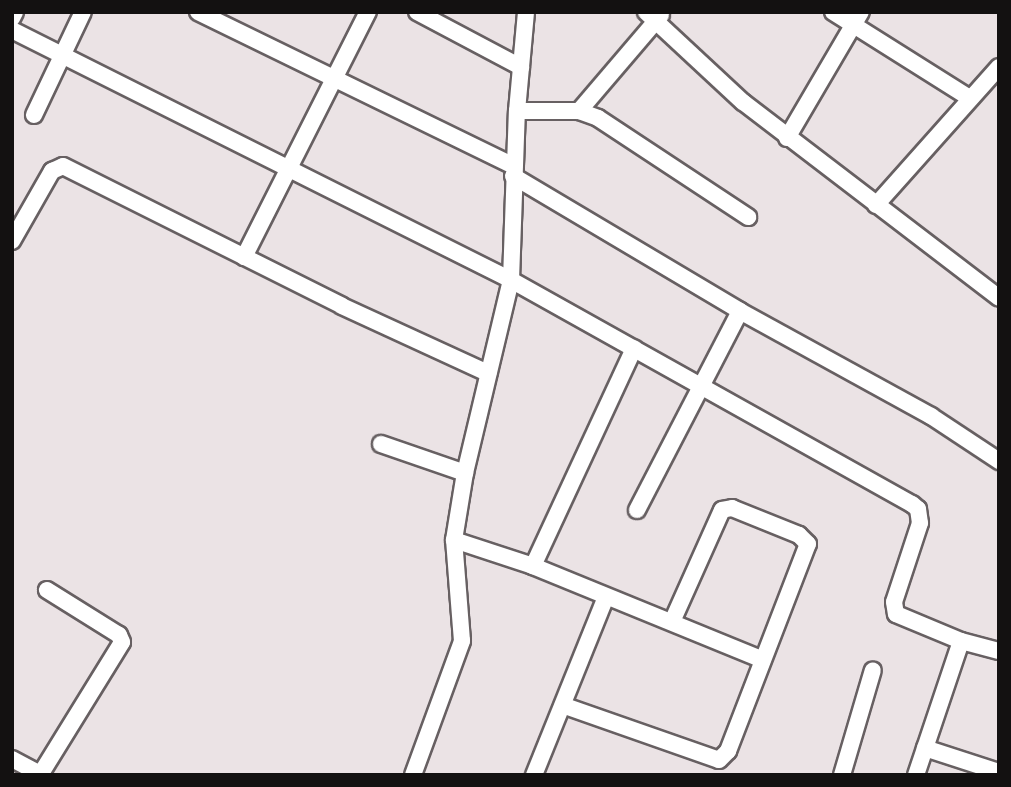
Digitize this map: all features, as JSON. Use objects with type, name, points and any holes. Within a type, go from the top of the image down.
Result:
[{"type":"street","points":[[12,18],[15,12]]},
{"type":"street","points":[[34,116],[83,12]]},
{"type":"street","points":[[198,12],[514,171],[740,311],[931,416],[999,461]]},
{"type":"street","points":[[244,257],[368,12]]},
{"type":"street","points":[[417,12],[522,67]]},
{"type":"street","points":[[413,775],[462,641],[454,540],[465,473],[511,280],[517,111],[526,12]]},
{"type":"street","points":[[832,12],[858,19],[968,97]]},
{"type":"street","points":[[579,111],[655,15],[787,138],[996,291]]},
{"type":"street","points":[[787,138],[858,19]]},
{"type":"street","points":[[12,30],[511,280],[918,509],[920,523],[895,611],[901,619],[961,641],[999,651]]},
{"type":"street","points":[[876,205],[968,97],[999,67]]},
{"type":"street","points":[[517,111],[579,111],[622,133],[748,217]]},
{"type":"street","points":[[12,241],[58,165],[488,373]]},
{"type":"street","points":[[637,510],[740,311]]},
{"type":"street","points":[[533,566],[634,348]]},
{"type":"street","points":[[382,444],[465,473]]},
{"type":"street","points":[[565,706],[719,760],[728,751],[808,544],[799,535],[732,508],[719,514],[671,622]]},
{"type":"street","points":[[454,540],[533,566],[764,660]]},
{"type":"street","points":[[12,759],[40,774],[122,642],[119,635],[47,590]]},
{"type":"street","points":[[534,775],[565,706],[606,597]]},
{"type":"street","points":[[916,775],[961,641]]},
{"type":"street","points":[[842,775],[873,670]]},
{"type":"street","points":[[925,748],[999,772]]}]
